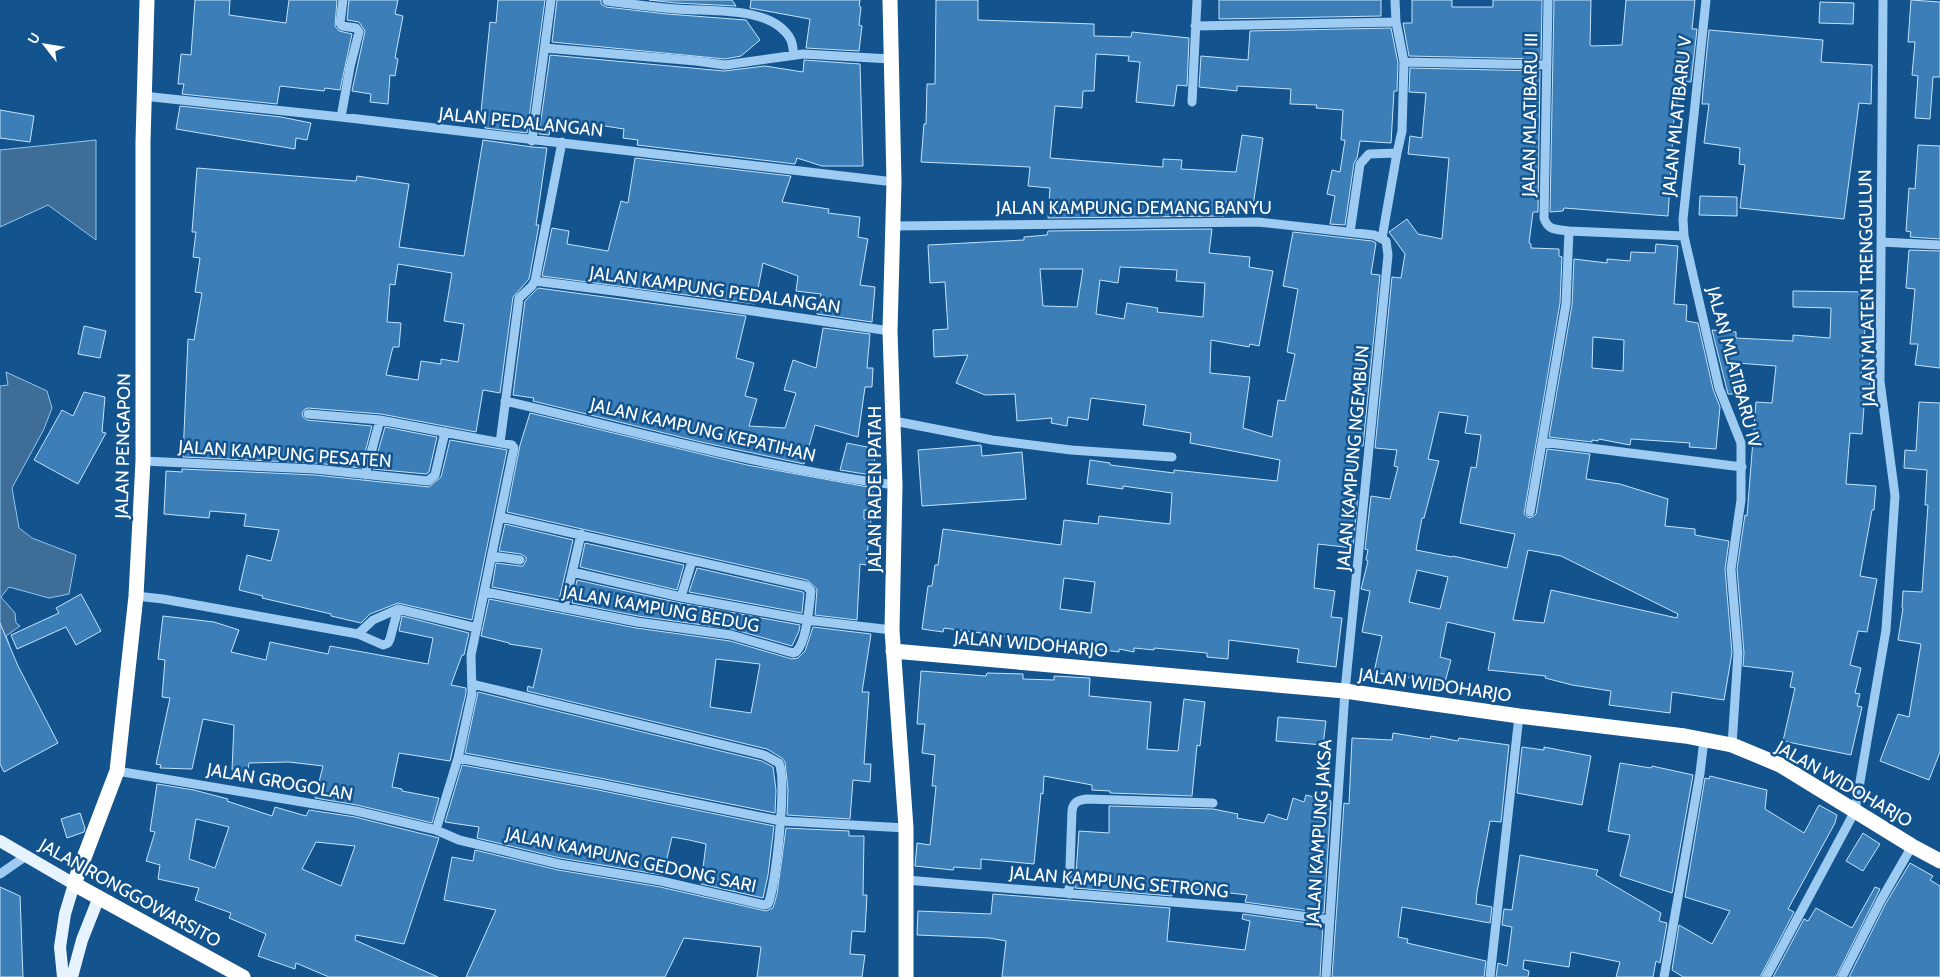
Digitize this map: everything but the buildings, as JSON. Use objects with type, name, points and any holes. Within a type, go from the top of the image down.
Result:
[{"type":"highway","name":"JALAN PENGAPON","points":[[74,884],[118,771],[136,596],[143,462],[143,96],[147,0]]},
{"type":"highway","name":"JALAN RADEN PATAH","points":[[890,0],[894,182],[890,331],[895,485],[892,630],[906,828],[906,977]]},
{"type":"highway","name":"JALAN WIDOHARJO","points":[[893,651],[1345,691],[1732,745],[1780,765],[1855,812],[1940,861]]},
{"type":"highway","name":"JALAN RONGGOWARSITO","points":[[74,884],[243,977]]},
{"type":"main road","name":"JALAN RONGGOWARSITO","points":[[0,841],[74,884]]},
{"type":"main road","points":[[63,977],[60,948],[65,914],[74,884]]},
{"type":"main road","points":[[72,977],[82,940],[99,897]]},
{"type":"street","points":[[341,117],[350,67],[359,32],[356,28],[342,26],[340,23],[343,0]]},
{"type":"street","points":[[532,141],[551,0]]},
{"type":"street","points":[[1192,102],[1196,0]]},
{"type":"street","points":[[1378,236],[1402,131],[1404,62],[1396,22],[1395,0]]},
{"type":"street","name":"JALAN MLATIBARU III","points":[[1548,0],[1544,218],[1546,225],[1551,229],[1569,231]]},
{"type":"street","name":"JALAN MLATIBARU V","points":[[1684,236],[1683,219],[1706,0]]},
{"type":"street","name":"JALAN MLATEN TRENGGULUN","points":[[1766,977],[1855,812],[1886,630],[1894,496],[1880,381],[1882,0]]},
{"type":"street","points":[[607,1],[676,9],[746,13],[767,19],[785,32],[792,42],[794,55]]},
{"type":"street","points":[[1195,26],[1396,22]]},
{"type":"street","points":[[545,48],[696,61],[718,65],[803,54],[891,59]]},
{"type":"street","points":[[1404,62],[1547,65]]},
{"type":"street","name":"JALAN PEDALANGAN","points":[[143,96],[341,117],[532,141],[562,142],[894,182]]},
{"type":"street","points":[[500,443],[520,296],[535,281],[562,142]]},
{"type":"street","points":[[1350,232],[1360,164],[1369,154],[1397,153]]},
{"type":"street","name":"JALAN KAMPUNG DEMANG BANYU","points":[[893,226],[1258,222],[1378,236]]},
{"type":"street","points":[[1530,512],[1566,304],[1569,231],[1684,236]]},
{"type":"street","name":"JALAN KAMPUNG NGEMBUN","points":[[1345,691],[1388,255],[1386,241],[1378,236]]},
{"type":"street","name":"JALAN MLATIBARU IV","points":[[1684,236],[1719,388],[1742,443],[1741,500],[1731,570],[1738,653],[1732,745]]},
{"type":"street","points":[[1881,242],[1940,245]]},
{"type":"street","name":"JALAN KAMPUNG PEDALANGAN","points":[[535,281],[890,331]]},
{"type":"street","name":"JALAN KAMPUNG KEPATIHAN","points":[[505,400],[726,454],[810,471],[895,485]]},
{"type":"street","points":[[308,414],[380,420],[512,445],[515,449],[471,655],[472,694],[458,758],[436,830]]},
{"type":"street","points":[[365,475],[380,420]]},
{"type":"street","points":[[894,421],[992,440],[1052,447],[1172,456]]},
{"type":"street","name":"JALAN KAMPUNG PESATEN","points":[[143,462],[315,469],[424,481],[431,480],[435,475],[445,432]]},
{"type":"street","points":[[1542,442],[1742,467]]},
{"type":"street","name":"JALAN KAMPUNG BEDUG","points":[[485,592],[637,622],[731,635],[793,653],[801,646],[807,620],[811,591],[809,588],[501,517]]},
{"type":"street","points":[[564,608],[581,534]]},
{"type":"street","points":[[492,556],[520,560]]},
{"type":"street","points":[[681,597],[692,561]]},
{"type":"street","name":"JALAN KAMPUNG BEDUG","points":[[572,572],[681,597],[807,620],[892,630]]},
{"type":"street","points":[[136,596],[163,599],[358,634],[379,644],[385,644],[390,639],[398,609]]},
{"type":"street","points":[[358,634],[372,620],[398,609],[477,628]]},
{"type":"street","name":"JALAN KAMPUNG GEDONG SARI","points":[[436,830],[459,840],[559,864],[661,881],[765,905],[770,901],[782,821],[780,766],[771,758],[472,684]]},
{"type":"street","name":"JALAN KAMPUNG JAKSA","points":[[1326,977],[1345,691]]},
{"type":"street","points":[[1490,977],[1519,716]]},
{"type":"street","points":[[1664,977],[1700,773],[1704,740]]},
{"type":"street","points":[[458,758],[782,821],[906,828]]},
{"type":"street","name":"JALAN GROGOLAN","points":[[118,771],[356,811],[436,830]]},
{"type":"street","points":[[1069,894],[1072,812],[1073,805],[1076,802],[1087,799],[1213,803]]},
{"type":"street","points":[[1842,977],[1881,900],[1912,846]]},
{"type":"street","points":[[0,874],[26,856]]},
{"type":"street","name":"JALAN KAMPUNG SETRONG","points":[[906,880],[1245,908],[1330,920]]},
{"type":"water","points":[[96,140],[96,240],[48,205],[0,227],[0,150]]},
{"type":"water","points":[[6,372],[47,391],[52,408],[44,429],[12,488],[19,528],[32,538],[76,555],[69,594],[49,598],[9,587],[1,597],[15,613],[16,623],[20,626],[6,636],[9,644],[0,651],[0,386],[8,385]]}]
